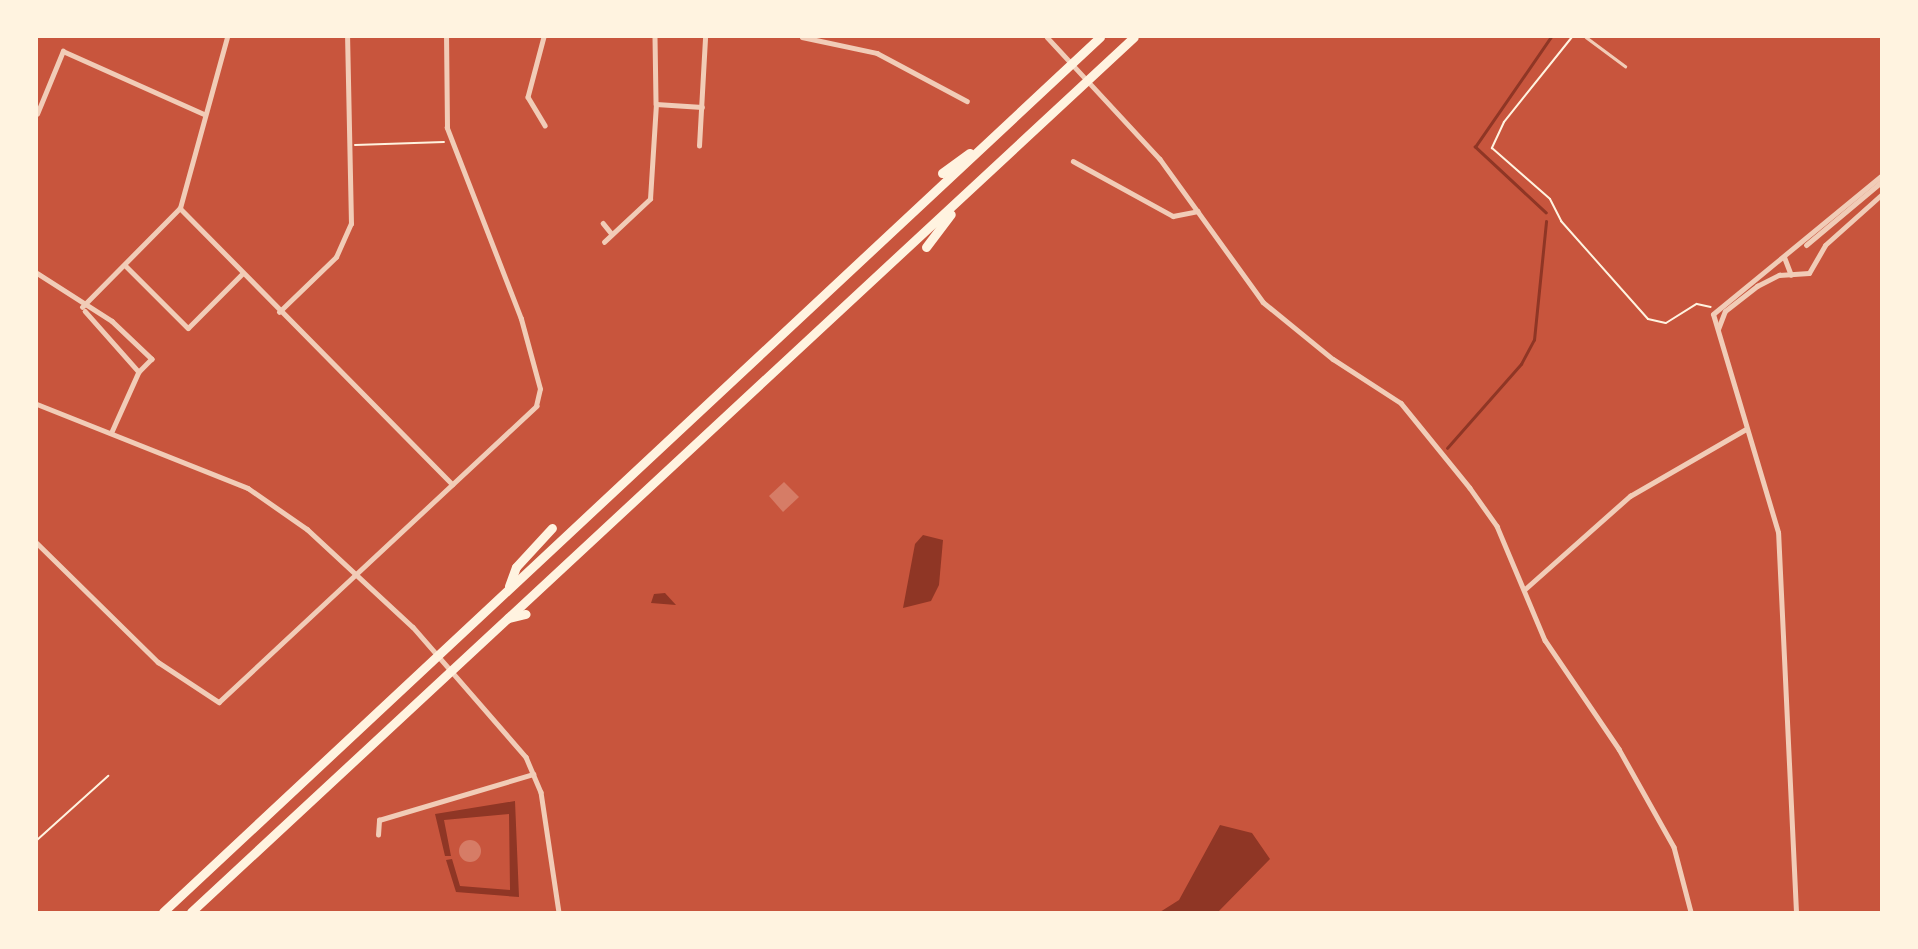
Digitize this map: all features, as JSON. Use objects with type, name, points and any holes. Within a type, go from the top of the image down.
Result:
[{"type":"highway","points":[[163,912],[1100,37]]},
{"type":"highway","points":[[191,912],[1135,37]]},
{"type":"highway","points":[[942,173],[1000,131]]},
{"type":"highway","points":[[926,247],[967,193]]},
{"type":"highway","points":[[508,588],[516,567],[552,528]]},
{"type":"highway","points":[[506,618],[526,614]]},
{"type":"street","points":[[82,307],[180,208],[204,114],[228,37]]},
{"type":"street","points":[[279,312],[344,246],[351,224],[347,146],[347,37]]},
{"type":"street","points":[[37,543],[158,662],[219,702],[452,484],[541,395],[521,319],[450,142],[446,37]]},
{"type":"street","points":[[544,37],[528,97],[545,125]]},
{"type":"street","points":[[604,242],[650,199],[656,104],[655,37]]},
{"type":"street","points":[[699,146],[705,37]]},
{"type":"street","points":[[802,37],[877,53],[967,101]]},
{"type":"street","points":[[1047,37],[1125,121],[1198,211],[1271,310],[1420,422],[1497,526],[1545,640],[1619,749],[1674,847],[1691,912]]},
{"type":"street","points":[[37,114],[63,51],[204,114]]},
{"type":"street","points":[[656,104],[702,107]]},
{"type":"street","points":[[1073,161],[1173,216],[1198,211]]},
{"type":"street","points":[[1803,245],[1881,176]]},
{"type":"street","points":[[1797,912],[1784,753],[1780,548],[1717,332],[1715,309],[1784,255],[1803,245],[1881,182]]},
{"type":"street","points":[[1717,332],[1725,312],[1753,289],[1791,275],[1807,275],[1815,259],[1881,195]]},
{"type":"street","points":[[180,208],[279,312],[452,484]]},
{"type":"street","points":[[603,223],[612,234]]},
{"type":"street","points":[[1803,245],[1815,259]]},
{"type":"street","points":[[1784,255],[1791,275]]},
{"type":"street","points":[[125,265],[188,328],[242,274]]},
{"type":"street","points":[[37,273],[82,307],[139,372]]},
{"type":"street","points":[[82,307],[112,321],[152,359],[139,372],[112,432]]},
{"type":"street","points":[[37,404],[248,488],[358,573],[478,696],[533,774],[559,912]]},
{"type":"street","points":[[1524,590],[1630,496],[1746,429]]},
{"type":"street","points":[[378,835],[379,820],[533,774]]},
{"type":"lane","points":[[1587,37],[1625,66]]},
{"type":"path","points":[[1572,37],[1504,122],[1492,148],[1550,200],[1561,221],[1648,319],[1666,323],[1708,304]]},
{"type":"path","points":[[347,146],[450,142]]},
{"type":"path","points":[[37,839],[108,776]]},
{"type":"shaded area","points":[[923,535],[943,540],[939,585],[931,601],[903,608],[915,544]]},
{"type":"shaded area","points":[[665,593],[676,605],[651,603],[654,594]]},
{"type":"shaded area","points":[[515,801],[519,897],[456,892],[446,860],[452,859],[460,886],[510,890],[509,814],[444,820],[451,856],[445,856],[435,814]]},
{"type":"shaded area","points":[[1220,825],[1252,833],[1270,859],[1218,912],[1160,912],[1179,900]]},
{"type":"building","points":[[784,482],[799,497],[783,512],[769,496]]},
{"type":"building","points":[[470,840],[478,843],[481,851],[478,859],[470,862],[462,859],[459,851],[462,843]]},
{"type":"waterway","points":[[1546,213],[1475,147],[1551,37]]},
{"type":"waterway","points":[[1447,448],[1521,364],[1534,340],[1546,222]]}]
